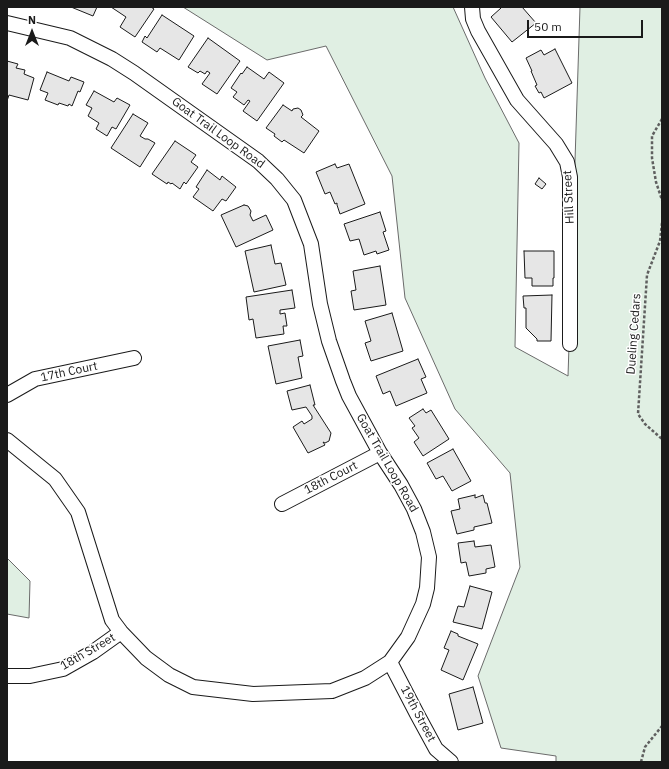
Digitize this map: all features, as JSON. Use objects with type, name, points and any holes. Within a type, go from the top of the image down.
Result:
[{"type":"street","name":"Hill Street","points":[[472,7],[473,19],[478,31],[513,95],[556,144],[567,162],[570,177],[570,344]]},
{"type":"street","name":"Goat Trail Loop Road","points":[[7,23],[70,38],[112,59],[201,119],[258,161],[277,179],[294,200],[311,244],[320,304],[329,342],[343,382],[380,453],[401,485],[414,509],[423,532],[429,557],[427,588],[423,604],[408,636],[390,662],[365,678],[332,691],[253,694],[193,687],[169,675],[146,658],[121,632],[112,620],[78,512],[55,479],[7,440]]},
{"type":"street","name":"17th Court","points":[[7,395],[35,379],[134,358]]},
{"type":"street","name":"18th Court","points":[[282,504],[380,453]]},
{"type":"street","name":"18th Street","points":[[7,676],[30,676],[63,669],[93,652],[121,632]]},
{"type":"street","name":"19th Street","points":[[390,662],[436,749],[451,762]]},
{"type":"path","points":[[662,119],[652,136],[652,158],[656,182],[662,200]]},
{"type":"path","name":"Dueling Cedars","points":[[662,223],[660,241],[647,275],[638,414],[645,424],[662,439]]},
{"type":"path","points":[[640,762],[645,747],[662,726]]},
{"type":"green space","points":[[183,7],[453,7],[485,78],[519,143],[515,347],[568,376],[580,7],[662,7],[662,762],[556,762],[556,756],[501,748],[478,676],[520,567],[510,473],[455,409],[405,298],[392,176],[326,46],[267,60]]},
{"type":"green space","points":[[7,558],[30,581],[29,618],[7,614]]},
{"type":"building","points":[[71,7],[97,7],[93,16]]},
{"type":"building","points":[[111,7],[151,7],[154,9],[135,37],[120,27],[126,17]]},
{"type":"building","points":[[500,7],[522,7],[536,23],[512,42],[491,17],[501,8]]},
{"type":"building","points":[[162,15],[194,36],[179,60],[160,48],[157,52],[142,42],[145,36],[147,38]]},
{"type":"building","points":[[208,38],[240,61],[217,94],[202,84],[210,73],[207,71],[205,74],[200,71],[198,73],[188,67]]},
{"type":"building","points":[[555,49],[572,83],[544,98],[535,86],[537,85],[526,58],[541,50],[544,55]]},
{"type":"building","points":[[7,61],[18,64],[16,68],[25,70],[24,74],[34,78],[28,100],[9,95],[7,101]]},
{"type":"building","points":[[247,67],[264,79],[269,72],[284,83],[257,121],[243,111],[250,101],[248,100],[244,105],[233,97],[237,92],[231,88]]},
{"type":"building","points":[[47,72],[69,81],[71,77],[84,82],[80,92],[78,91],[72,106],[69,104],[68,106],[59,103],[58,105],[45,100],[48,93],[40,90]]},
{"type":"building","points":[[94,91],[114,102],[117,98],[130,105],[116,129],[112,127],[107,136],[96,129],[99,123],[88,116],[92,108],[86,105]]},
{"type":"building","points":[[283,105],[292,111],[293,109],[298,108],[301,110],[303,115],[301,117],[319,131],[304,153],[284,140],[282,142],[274,136],[275,134],[266,128]]},
{"type":"building","points":[[133,114],[148,123],[140,136],[155,143],[140,167],[111,148]]},
{"type":"building","points":[[175,141],[196,155],[191,162],[198,167],[186,184],[184,182],[180,189],[172,183],[171,184],[168,182],[167,184],[152,174]]},
{"type":"building","points":[[335,164],[337,168],[349,164],[365,204],[340,214],[337,203],[335,204],[330,192],[325,194],[316,172]]},
{"type":"building","points":[[207,170],[220,180],[222,176],[236,187],[226,201],[222,199],[213,211],[193,197],[199,189],[196,187]]},
{"type":"building","points":[[539,178],[546,184],[542,189],[535,184]]},
{"type":"building","points":[[244,205],[248,206],[251,211],[250,215],[253,221],[266,215],[273,230],[236,247],[221,215]]},
{"type":"building","points":[[380,212],[386,231],[383,232],[389,250],[377,254],[376,251],[364,255],[359,239],[350,241],[344,224]]},
{"type":"building","points":[[271,245],[275,264],[281,263],[286,285],[254,292],[245,251]]},
{"type":"building","points":[[524,251],[554,251],[553,286],[532,286],[532,278],[525,278]]},
{"type":"building","points":[[380,266],[386,305],[354,310],[351,291],[356,290],[353,271]]},
{"type":"building","points":[[292,290],[295,308],[280,310],[280,314],[285,313],[287,326],[283,326],[284,334],[256,338],[253,319],[249,320],[246,297]]},
{"type":"building","points":[[552,295],[551,341],[537,341],[537,339],[526,328],[526,308],[524,308],[523,296]]},
{"type":"building","points":[[392,313],[403,351],[371,361],[365,343],[371,341],[365,321]]},
{"type":"building","points":[[300,340],[303,356],[298,357],[302,378],[276,384],[268,346]]},
{"type":"building","points":[[418,359],[426,377],[421,379],[427,393],[396,406],[390,391],[383,394],[376,376]]},
{"type":"building","points":[[310,385],[315,405],[313,405],[331,433],[329,441],[325,443],[323,442],[325,445],[308,453],[293,427],[302,421],[304,424],[312,419],[312,416],[306,407],[292,410],[287,391]]},
{"type":"building","points":[[423,409],[426,413],[431,410],[449,439],[423,456],[414,442],[419,438],[412,428],[415,426],[409,418]]},
{"type":"building","points":[[453,449],[471,481],[452,491],[443,476],[436,479],[427,463]]},
{"type":"building","points":[[475,495],[475,498],[483,495],[485,503],[487,503],[492,523],[474,527],[474,530],[457,534],[451,511],[460,509],[458,499]]},
{"type":"building","points":[[474,541],[475,547],[491,545],[495,567],[486,569],[486,573],[469,576],[466,562],[461,563],[458,543]]},
{"type":"building","points":[[470,586],[492,592],[482,629],[453,622],[458,606],[464,607]]},
{"type":"building","points":[[451,631],[458,634],[458,636],[478,644],[463,680],[441,670],[449,650],[444,648]]},
{"type":"building","points":[[473,687],[483,723],[458,730],[449,694]]}]
